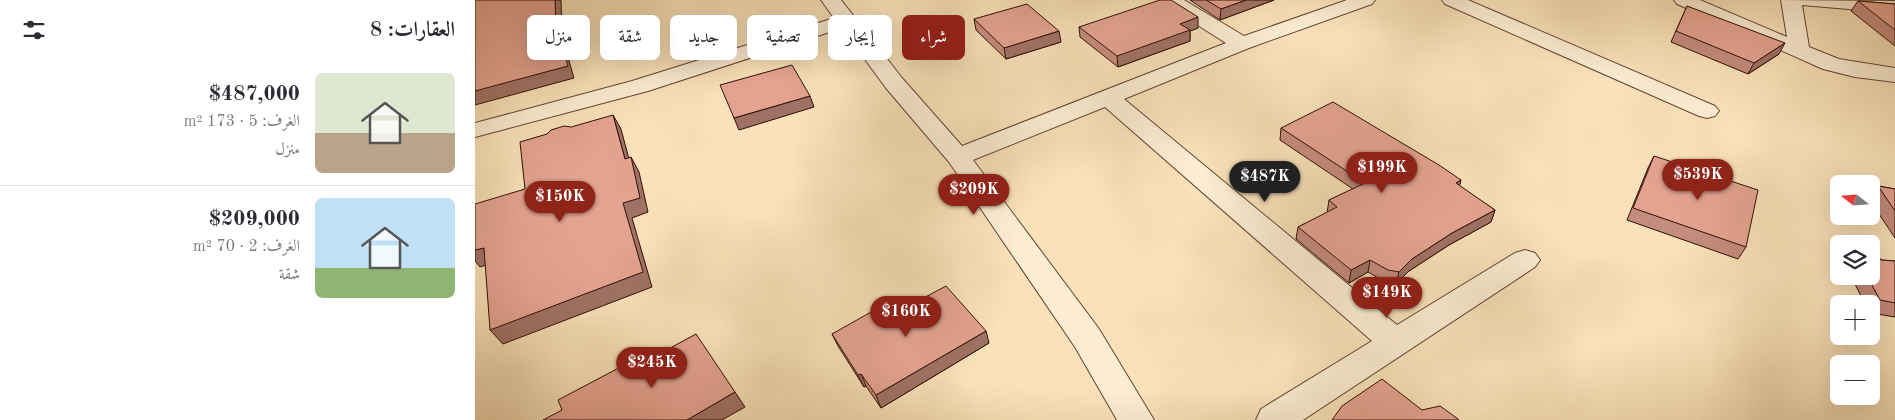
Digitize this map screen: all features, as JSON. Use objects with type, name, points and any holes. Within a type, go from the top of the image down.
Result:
[{"type":"street","points":[[1171,0],[1242,44]]},
{"type":"street","points":[[958,157],[1242,44],[1365,0]]},
{"type":"street","points":[[1452,0],[1707,110]]},
{"type":"street","points":[[1684,0],[1831,64],[1855,70],[1895,75]]},
{"type":"street","points":[[1791,0],[1799,49]]},
{"type":"street","points":[[1803,0],[1895,7]]},
{"type":"street","points":[[475,130],[641,86],[838,10],[894,83],[958,157],[1087,338],[1136,420]]},
{"type":"street","points":[[1108,97],[1395,342]]},
{"type":"street","points":[[1274,420],[1525,260]]},
{"type":"building","points":[[475,0],[555,0],[556,15],[527,15],[527,60],[566,60],[568,66],[475,91]]},
{"type":"building","points":[[1160,0],[1171,0],[1198,17],[1180,24],[1190,30],[1117,56],[1079,27]]},
{"type":"building","points":[[1206,0],[1246,0],[1221,9]]},
{"type":"building","points":[[1858,1],[1895,4],[1895,30]]},
{"type":"building","points":[[1027,4],[1059,31],[1004,48],[974,19]]},
{"type":"building","points":[[1687,6],[1785,43],[1754,63],[1676,31]]},
{"type":"building","points":[[792,65],[810,96],[734,118],[720,85]]},
{"type":"building","points":[[1333,102],[1439,165],[1461,180],[1456,183],[1495,210],[1452,233],[1412,259],[1399,272],[1388,270],[1370,260],[1351,270],[1298,227],[1337,207],[1329,200],[1365,183],[1281,128]]},
{"type":"building","points":[[613,115],[625,159],[631,157],[640,198],[623,203],[643,272],[490,330],[484,248],[475,250],[475,204],[525,189],[520,142],[547,134],[551,130],[564,126],[571,127]]},
{"type":"building","points":[[1654,156],[1758,190],[1746,247],[1633,208]]},
{"type":"building","points":[[1880,186],[1895,189],[1895,211],[1880,189]]},
{"type":"building","points":[[1880,258],[1895,261],[1895,303],[1880,300],[1880,295],[1877,295],[1872,285],[1880,285]]},
{"type":"building","points":[[946,286],[986,331],[876,395],[861,374],[858,375],[832,334],[896,298],[905,308]]},
{"type":"building","points":[[696,334],[735,392],[687,420],[543,420],[562,410],[558,400],[632,361],[635,367]]},
{"type":"building","points":[[1382,379],[1422,410],[1440,406],[1459,420],[1332,420],[1342,406]]}]
